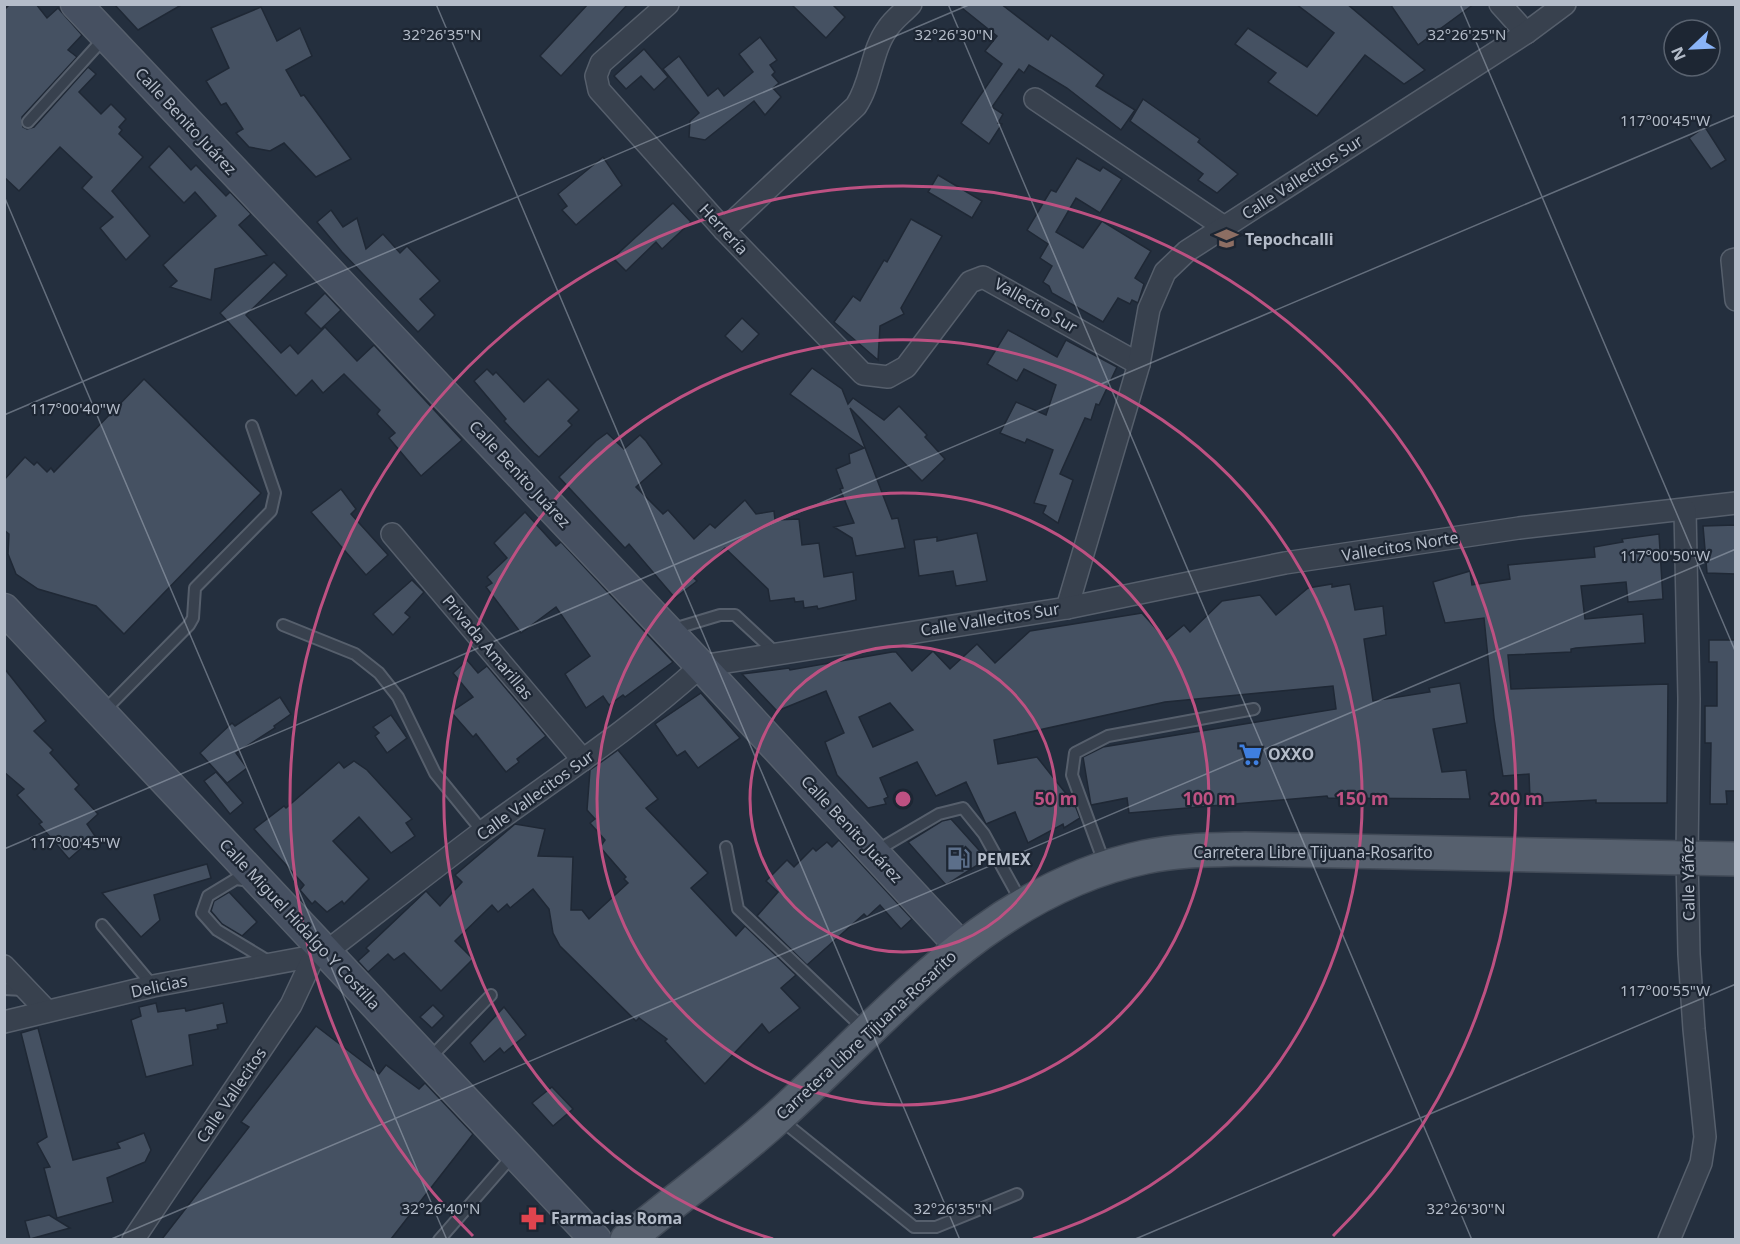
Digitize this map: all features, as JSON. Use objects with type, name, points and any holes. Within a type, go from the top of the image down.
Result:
[{"type":"main road","name":"Carretera Libre Tijuana-Rosarito","points":[[627,1239],[778,1117],[961,946],[998,919],[1055,889],[1107,868],[1180,851],[1245,849],[1736,859]]},
{"type":"street","name":"Calle Benito Juárez","points":[[76,4],[701,666],[961,946]]},
{"type":"street","name":"Herrería","points":[[668,4],[601,63],[596,76],[599,90],[724,230],[863,374]]},
{"type":"street","points":[[724,230],[856,106],[865,92],[880,42],[888,28],[911,4]]},
{"type":"street","points":[[1500,4],[1526,33]]},
{"type":"street","name":"Calle Vallecitos Sur","points":[[320,954],[669,696],[701,666],[1067,608],[1139,364],[1149,309],[1165,272],[1187,251],[1526,33],[1565,4]]},
{"type":"street","points":[[1035,99],[1224,227]]},
{"type":"street","points":[[1736,259],[1732,260],[1736,300]]},
{"type":"street","name":"Vallecito Sur","points":[[863,374],[888,377],[906,367],[970,282],[983,277],[1139,364]]},
{"type":"street","name":"Vallecitos Norte","points":[[1067,608],[1285,563],[1519,528],[1736,503]]},
{"type":"street","name":"Calle Yáñez","points":[[1669,1239],[1701,1163],[1706,1137],[1693,1019],[1687,857],[1689,699],[1685,510]]},
{"type":"street","name":"Privada Amarillas","points":[[392,534],[583,760]]},
{"type":"street","name":"Calle Miguel Hidalgo Y Costilla","points":[[4,609],[261,881],[320,954],[428,1060],[596,1239]]},
{"type":"street","name":"Delicias","points":[[4,1022],[153,986],[320,954]]},
{"type":"street","name":"Calle Vallecitos","points":[[133,1239],[291,1005],[320,954]]},
{"type":"street","points":[[4,966],[47,1011]]},
{"type":"lane","points":[[28,122],[106,36]]},
{"type":"lane","points":[[103,712],[189,625],[193,615],[193,592],[197,585],[271,511],[275,493],[252,426]]},
{"type":"lane","points":[[667,631],[720,615],[735,615],[776,653]]},
{"type":"lane","points":[[284,625],[355,654],[379,673],[398,697],[435,773],[483,832]]},
{"type":"lane","points":[[1107,868],[1072,775],[1075,753],[1108,736],[1254,709]]},
{"type":"lane","points":[[874,853],[939,814],[963,808],[984,834],[1023,906]]},
{"type":"lane","points":[[726,847],[738,909],[867,1032]]},
{"type":"lane","points":[[261,881],[236,879],[208,896],[202,913],[217,930],[272,964]]},
{"type":"lane","points":[[102,925],[153,986]]},
{"type":"lane","points":[[4,989],[27,990]]},
{"type":"lane","points":[[428,1060],[491,995]]},
{"type":"lane","points":[[778,1117],[914,1227],[936,1227],[1017,1194]]},
{"type":"lane","points":[[439,1239],[515,1153]]},
{"type":"building","points":[[10,4],[36,4],[47,18],[58,8],[82,35],[68,50],[77,57],[22,117],[23,127],[27,129],[34,127],[88,67],[96,74],[79,92],[101,114],[111,104],[126,119],[119,127],[122,130],[119,134],[143,157],[112,191],[150,236],[126,260],[100,228],[113,217],[82,188],[92,177],[60,147],[19,191],[4,177],[4,10]]},
{"type":"building","points":[[114,4],[183,4],[138,30]]},
{"type":"building","points":[[588,4],[628,4],[561,76],[540,56]]},
{"type":"building","points":[[791,4],[832,4],[845,17],[826,38]]},
{"type":"building","points":[[957,4],[1001,4],[1048,40],[1051,35],[1104,75],[1096,86],[1135,110],[1121,130],[1067,88],[1029,65],[1024,73],[1019,69],[992,107],[1003,114],[998,123],[1002,124],[989,144],[961,123],[1002,64],[985,51],[997,36]]},
{"type":"building","points":[[1296,4],[1347,4],[1425,70],[1404,84],[1365,55],[1317,116],[1268,82],[1276,73],[1235,44],[1248,28],[1307,67],[1334,33]]},
{"type":"building","points":[[1390,4],[1474,4],[1418,45]]},
{"type":"building","points":[[261,7],[277,41],[300,28],[312,56],[286,70],[301,96],[304,95],[351,159],[316,177],[284,143],[270,151],[249,147],[236,133],[243,129],[226,103],[221,105],[206,81],[229,68],[211,28]]},
{"type":"building","points":[[760,37],[777,60],[770,65],[775,72],[772,75],[779,83],[773,88],[781,97],[765,115],[754,101],[705,140],[689,137],[690,121],[699,113],[663,69],[679,56],[708,96],[718,88],[724,96],[753,72],[739,54]]},
{"type":"building","points":[[644,49],[668,77],[654,90],[641,76],[626,89],[614,76]]},
{"type":"building","points":[[1143,99],[1200,139],[1198,142],[1238,174],[1217,193],[1198,180],[1203,174],[1130,121]]},
{"type":"building","points":[[1705,127],[1726,160],[1711,169],[1689,138]]},
{"type":"building","points":[[169,146],[191,170],[196,165],[226,196],[230,192],[251,214],[239,225],[267,255],[215,269],[211,300],[170,287],[177,281],[163,265],[216,216],[195,192],[184,203],[149,167]]},
{"type":"building","points":[[603,157],[622,185],[576,225],[562,210],[567,206],[558,194]]},
{"type":"building","points":[[1077,158],[1100,171],[1103,167],[1122,179],[1100,213],[1076,198],[1056,232],[1083,248],[1102,221],[1151,251],[1135,278],[1144,284],[1138,303],[1132,300],[1130,304],[1118,298],[1103,322],[1052,293],[1049,286],[1043,282],[1052,266],[1040,258],[1048,244],[1027,230],[1051,190],[1056,192]]},
{"type":"building","points":[[938,175],[982,201],[972,218],[928,192]]},
{"type":"building","points":[[673,203],[691,222],[662,249],[656,242],[626,271],[613,258]]},
{"type":"building","points":[[331,210],[343,227],[357,218],[366,249],[383,234],[400,253],[407,246],[440,281],[420,299],[435,315],[418,332],[342,252],[317,222]]},
{"type":"building","points":[[911,219],[942,236],[901,308],[904,314],[880,326],[878,360],[834,322],[853,296],[860,301],[884,260],[887,262]]},
{"type":"building","points":[[274,262],[287,275],[246,315],[281,353],[290,345],[298,354],[325,327],[357,361],[374,345],[462,440],[421,476],[389,438],[395,433],[377,414],[380,410],[344,374],[323,393],[312,380],[296,396],[220,313]]},
{"type":"building","points":[[325,293],[341,310],[321,329],[305,313]]},
{"type":"building","points":[[742,318],[759,334],[742,352],[725,336]]},
{"type":"building","points":[[1008,330],[1057,357],[1066,340],[1117,367],[1099,405],[1096,404],[1091,420],[1085,418],[1060,474],[1073,480],[1058,523],[1043,513],[1046,506],[1034,503],[1053,450],[1027,439],[1025,443],[1000,433],[1016,402],[1046,415],[1056,385],[1024,369],[1017,381],[987,364]]},
{"type":"building","points":[[812,368],[842,389],[848,404],[853,398],[884,420],[899,406],[927,435],[925,437],[945,459],[922,481],[850,408],[892,519],[898,518],[905,548],[856,556],[852,538],[834,527],[854,523],[840,489],[843,488],[836,469],[850,463],[849,454],[864,448],[790,394]]},
{"type":"building","points":[[487,369],[493,375],[496,372],[524,402],[548,379],[579,410],[568,421],[572,425],[539,457],[504,421],[506,419],[474,381]]},
{"type":"building","points":[[144,379],[261,493],[124,634],[96,606],[38,589],[16,574],[8,554],[9,534],[4,530],[4,480],[25,457],[34,465],[37,462],[47,472],[51,468],[54,472]]},
{"type":"building","points":[[607,433],[624,449],[640,435],[646,441],[662,464],[636,487],[663,514],[668,510],[694,539],[710,524],[715,528],[745,500],[756,514],[774,511],[775,520],[799,519],[802,545],[819,543],[824,577],[853,572],[856,600],[818,609],[817,606],[804,608],[803,601],[795,602],[794,598],[770,601],[768,589],[725,548],[693,577],[697,581],[675,598],[629,544],[625,548],[559,477]]},
{"type":"building","points":[[341,489],[356,509],[351,514],[388,555],[366,575],[311,512]]},
{"type":"building","points":[[525,512],[556,546],[561,542],[673,662],[625,697],[623,695],[609,705],[603,696],[586,708],[565,674],[590,656],[556,607],[521,633],[486,587],[492,583],[487,577],[507,558],[494,543]]},
{"type":"building","points":[[1736,525],[1736,574],[1707,573],[1703,526]]},
{"type":"building","points":[[977,533],[987,581],[956,586],[953,571],[919,576],[914,540],[937,537],[937,541]]},
{"type":"building","points":[[1659,534],[1663,599],[1628,602],[1626,582],[1581,586],[1585,619],[1643,614],[1645,643],[1576,648],[1571,649],[1571,652],[1508,655],[1511,689],[1668,684],[1667,803],[1596,803],[1596,800],[1540,803],[1540,798],[1530,799],[1529,774],[1503,776],[1494,718],[1484,618],[1445,623],[1433,582],[1470,571],[1472,585],[1510,579],[1508,565],[1595,557],[1594,547],[1623,542],[1622,539]]},
{"type":"building","points":[[412,580],[424,592],[405,613],[410,617],[393,635],[373,614]]},
{"type":"building","points":[[1350,584],[1355,610],[1383,606],[1386,635],[1364,639],[1373,701],[1430,692],[1429,688],[1460,683],[1467,723],[1433,729],[1442,772],[1466,770],[1470,799],[1328,798],[1327,796],[1129,813],[1127,798],[1091,805],[1083,757],[1103,747],[1336,709],[1333,686],[1165,702],[994,740],[998,764],[1037,757],[1075,805],[1080,818],[1064,828],[1063,824],[1028,843],[1015,812],[986,824],[966,782],[936,796],[917,762],[880,778],[888,797],[884,799],[886,804],[868,808],[837,775],[825,742],[844,733],[826,691],[777,711],[742,674],[789,668],[790,670],[892,652],[896,652],[912,671],[933,651],[950,669],[977,644],[995,663],[1030,631],[1142,613],[1166,640],[1184,625],[1190,632],[1222,601],[1260,595],[1276,615],[1308,588]],"holes":[[[890,703],[913,730],[873,747],[859,717]]]},
{"type":"building","points":[[1709,640],[1736,640],[1736,791],[1726,791],[1727,804],[1710,804],[1711,743],[1705,743],[1705,706],[1717,706],[1717,662],[1709,662]]},
{"type":"building","points":[[467,660],[478,673],[487,666],[546,736],[517,759],[519,762],[506,772],[476,734],[473,737],[451,712],[473,697],[453,673]]},
{"type":"building","points":[[4,668],[46,721],[34,731],[53,750],[50,753],[79,785],[75,789],[98,814],[87,824],[95,836],[69,859],[39,824],[42,822],[17,795],[24,789],[4,772]]},
{"type":"building","points":[[701,693],[740,738],[698,768],[685,751],[677,756],[655,724]]},
{"type":"building","points":[[280,697],[291,714],[274,726],[275,728],[236,753],[247,768],[227,783],[200,753],[232,723],[235,726]]},
{"type":"building","points":[[391,715],[407,738],[387,753],[375,736],[379,733],[373,727]]},
{"type":"building","points":[[618,750],[658,799],[646,808],[708,873],[691,888],[736,936],[745,926],[796,975],[781,988],[800,1008],[769,1033],[762,1024],[705,1084],[665,1041],[667,1039],[639,1018],[636,1021],[560,946],[553,933],[549,909],[533,889],[510,908],[507,904],[498,912],[492,905],[455,941],[473,959],[441,991],[404,953],[394,960],[388,954],[368,972],[358,961],[369,951],[366,948],[426,891],[440,906],[462,882],[455,875],[515,824],[545,829],[538,856],[573,857],[571,910],[582,910],[589,919],[628,883],[624,879],[626,877],[600,847],[605,840],[590,823],[595,819],[587,810],[590,770]]},
{"type":"building","points":[[354,761],[367,770],[412,819],[406,823],[415,836],[391,853],[359,817],[333,841],[369,879],[344,904],[342,901],[327,912],[315,901],[312,904],[300,890],[304,885],[254,829],[284,806],[286,808],[339,762],[344,768]]},
{"type":"building","points":[[216,772],[243,803],[230,814],[204,781]]},
{"type":"building","points":[[951,819],[987,859],[946,885],[908,842],[942,821]]},
{"type":"building","points":[[839,840],[912,919],[901,929],[880,905],[867,917],[864,914],[807,965],[757,916],[778,892],[766,881],[787,860],[794,867],[813,848],[816,851],[827,842],[832,847]]},
{"type":"building","points":[[207,864],[211,878],[154,895],[160,920],[141,937],[102,893]]},
{"type":"building","points":[[229,892],[257,922],[242,936],[222,924],[211,911],[214,901]]},
{"type":"building","points":[[156,1003],[158,1012],[185,1008],[186,1011],[223,1003],[227,1023],[217,1025],[218,1029],[189,1035],[193,1065],[146,1077],[131,1020],[141,1016],[139,1007]]},
{"type":"building","points":[[433,1005],[444,1016],[432,1028],[420,1017]]},
{"type":"building","points":[[504,1007],[526,1035],[504,1053],[500,1048],[484,1062],[470,1043]]},
{"type":"building","points":[[316,1026],[379,1074],[386,1065],[419,1089],[425,1083],[473,1134],[391,1239],[162,1239],[249,1127],[241,1122]]},
{"type":"building","points":[[38,1028],[73,1160],[120,1148],[117,1143],[144,1133],[151,1150],[145,1162],[107,1178],[113,1202],[57,1218],[44,1168],[50,1167],[37,1143],[47,1137],[21,1033]]},
{"type":"building","points":[[552,1087],[573,1109],[553,1126],[532,1103]]},
{"type":"building","points":[[49,1215],[70,1228],[30,1239],[25,1221]]},
{"type":"place","name":"Tepochcalli","points":[[1227,239]]},
{"type":"place","name":"OXXO","points":[[1250,754]]},
{"type":"place","name":"PEMEX","points":[[959,859]]},
{"type":"place","name":"Farmacias Roma","points":[[533,1218]]}]
